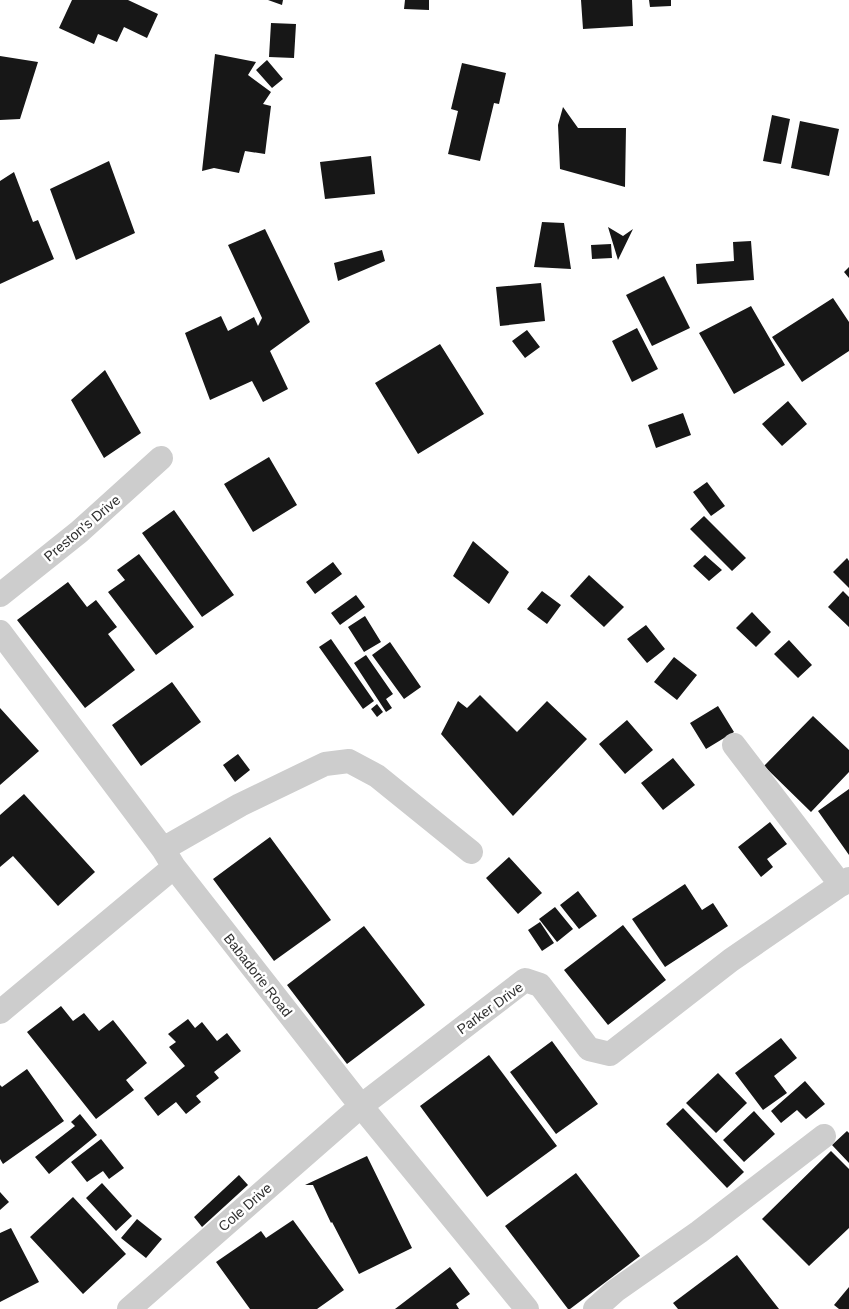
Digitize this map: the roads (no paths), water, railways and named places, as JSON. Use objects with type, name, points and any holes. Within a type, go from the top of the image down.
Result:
[{"type":"street","name":"Preston's Drive","points":[[0,595],[79,532],[161,458]]},
{"type":"street","name":"Babadorie Road","points":[[0,632],[168,858],[361,1106],[527,1309]]},
{"type":"street","points":[[734,745],[845,882]]},
{"type":"street","points":[[0,1012],[168,858],[240,805],[325,764],[349,761],[377,776],[471,852]]},
{"type":"street","name":"Parker Drive","points":[[361,1106],[525,980],[540,985],[589,1049],[610,1054],[730,960],[845,882]]},
{"type":"street","name":"Cole Drive","points":[[129,1309],[361,1106]]},
{"type":"street","points":[[595,1309],[615,1292],[699,1232],[824,1136]]}]
